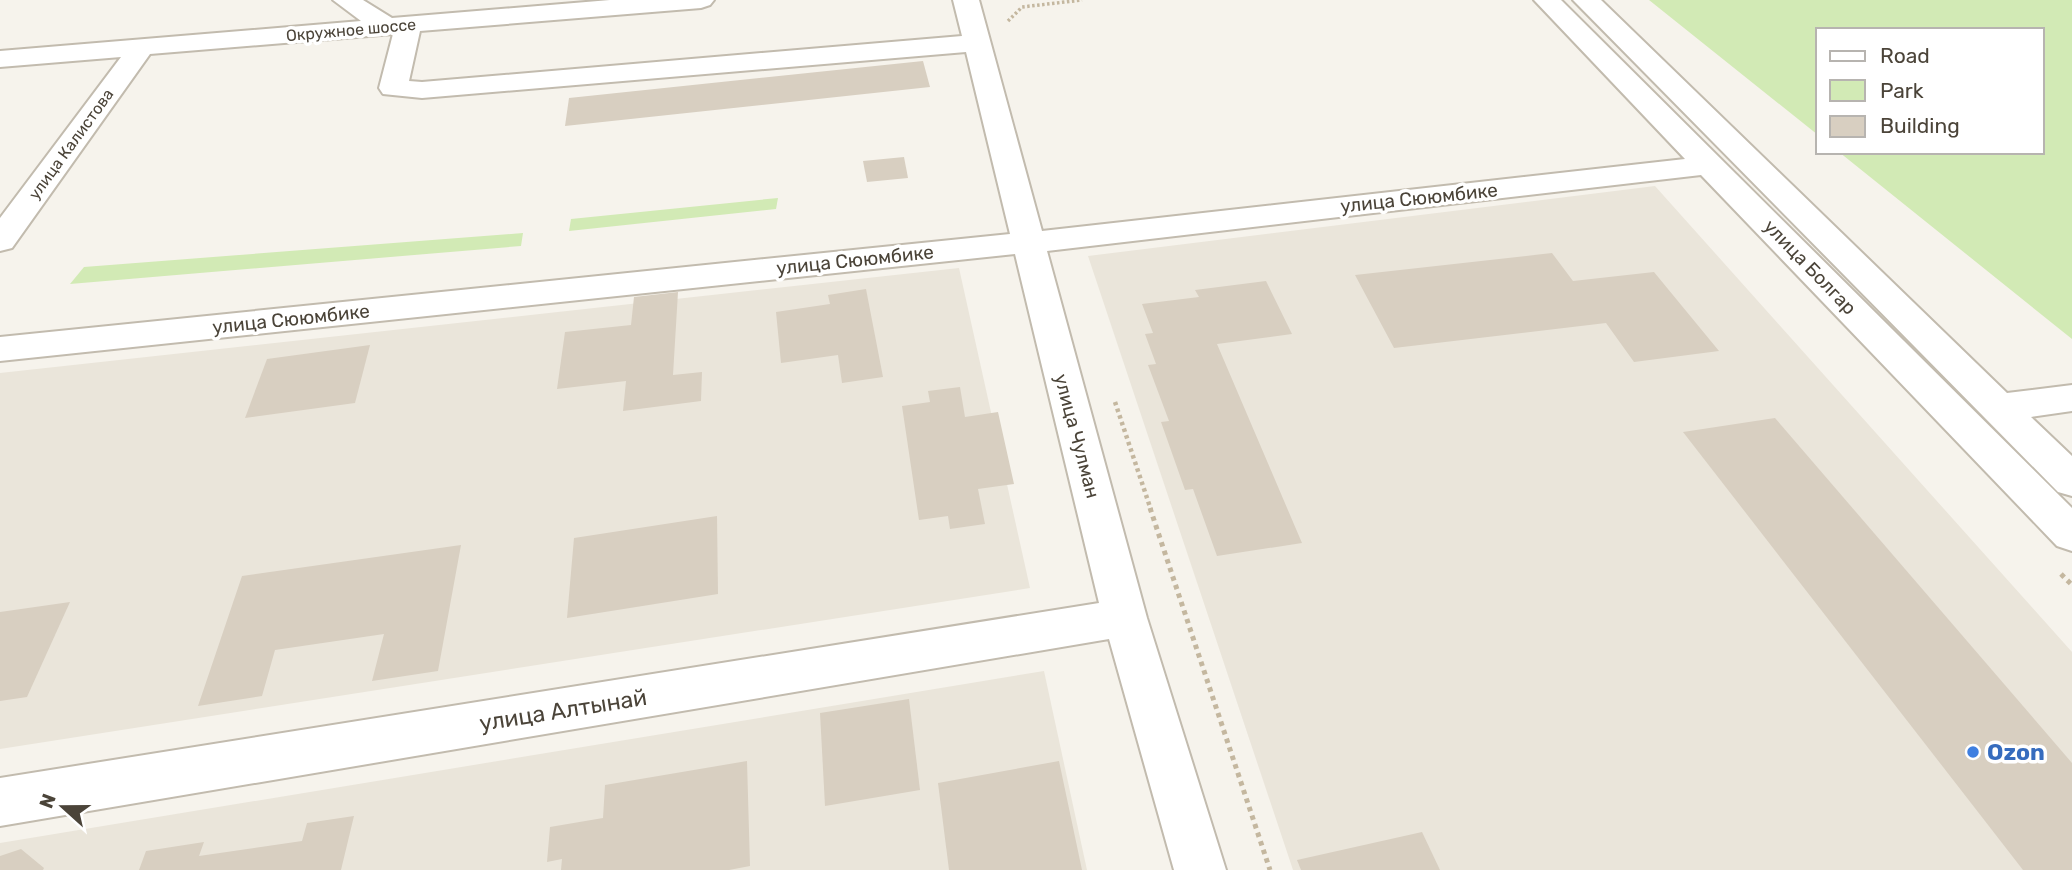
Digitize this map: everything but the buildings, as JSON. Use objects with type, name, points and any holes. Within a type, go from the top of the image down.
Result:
[{"type":"street","points":[[346,0],[398,26],[393,88],[422,90],[992,33]]},
{"type":"street","name":"Окружное шоссе","points":[[0,59],[398,26],[441,11],[701,0]]},
{"type":"street","name":"улица Чулман","points":[[965,0],[992,33],[1026,243],[1125,618],[1200,870]]},
{"type":"street","name":"улица Болгар","points":[[1547,0],[2072,534]]},
{"type":"street","name":"улица Болгар","points":[[1586,0],[2072,481]]},
{"type":"street","name":"улица Калистова","points":[[0,241],[142,47]]},
{"type":"street","name":"улица Сююмбике","points":[[0,349],[1026,243],[1710,165]]},
{"type":"street","points":[[1998,408],[2072,398]]},
{"type":"street","name":"улица Алтынай","points":[[0,802],[1125,618]]},
{"type":"path","points":[[992,33],[1022,7],[1082,0]]},
{"type":"path","points":[[1114,398],[1270,870]]},
{"type":"shaded area","points":[[1655,186],[2072,652],[2072,870],[1293,870],[1088,256]]},
{"type":"shaded area","points":[[959,268],[1030,588],[0,749],[0,373]]},
{"type":"shaded area","points":[[1044,671],[1087,870],[0,870],[0,843]]},
{"type":"green space","points":[[1649,0],[2072,0],[2072,339],[1841,154],[2044,154],[2044,28],[1816,28],[1816,133]]},
{"type":"green space","points":[[778,198],[776,209],[569,231],[571,219]]},
{"type":"green space","points":[[523,233],[521,246],[70,284],[84,267]]},
{"type":"place","name":"Ozon","points":[[1973,752]]}]
